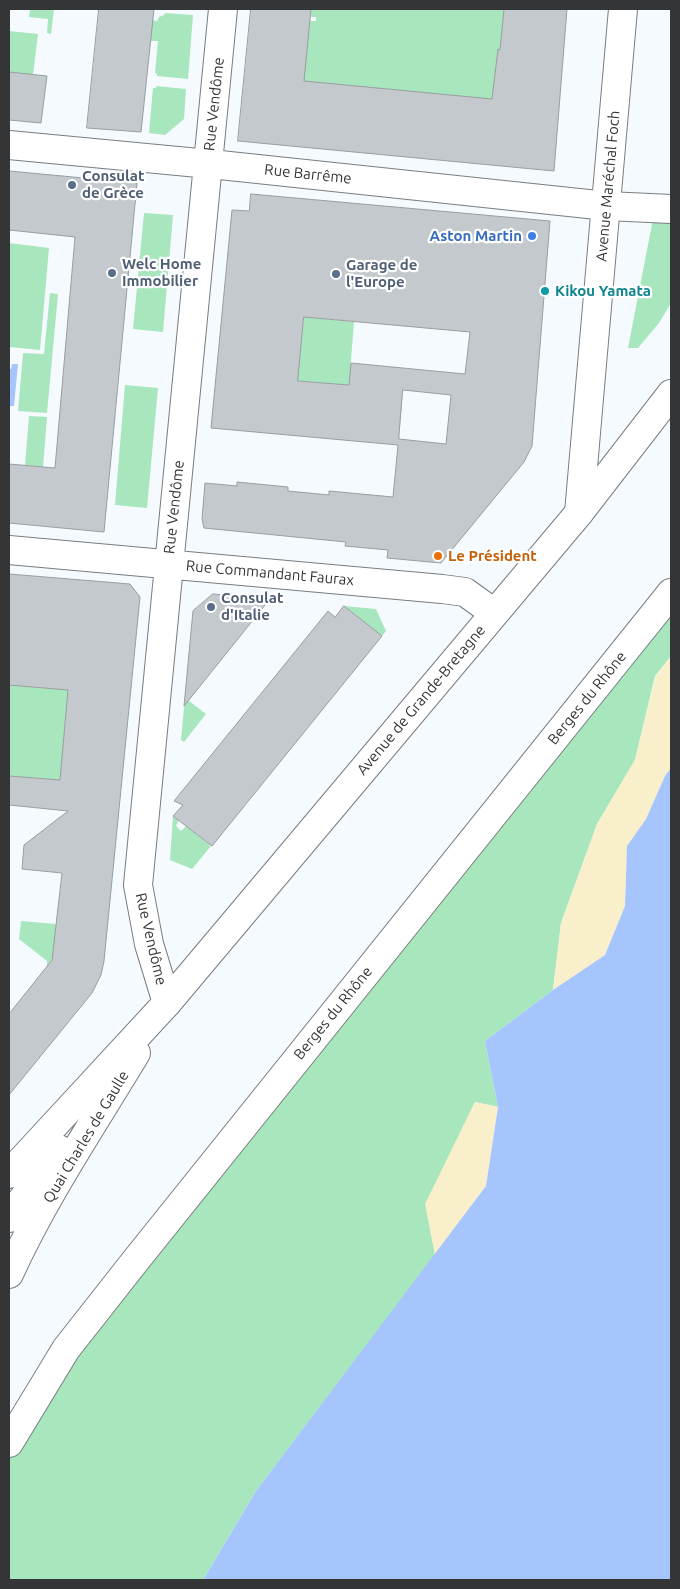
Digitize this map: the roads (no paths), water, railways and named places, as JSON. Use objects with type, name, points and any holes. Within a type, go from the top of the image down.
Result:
[{"type":"street","name":"Rue Vendôme","points":[[167,1003],[149,944],[138,885],[223,9]]},
{"type":"street","name":"Avenue Maréchal Foch","points":[[579,513],[623,9]]},
{"type":"street","name":"Rue Barrême","points":[[9,145],[607,206],[671,209]]},
{"type":"street","name":"Avenue de Grande-Bretagne","points":[[9,1174],[167,1003],[579,513],[671,394]]},
{"type":"street","name":"Rue Commandant Faurax","points":[[9,550],[465,592],[494,613]]},
{"type":"street","name":"Berges du Rhône","points":[[9,1443],[66,1350],[136,1260],[266,1095],[671,593]]},
{"type":"street","name":"Avenue de Grande-Bretagne","points":[[9,1218],[167,1003]]},
{"type":"street","name":"Quai Charles de Gaulle","points":[[9,1274],[27,1236],[47,1201],[167,1003]]},
{"type":"water","points":[[12,364],[18,364],[14,406],[9,406],[9,369],[11,369]]},
{"type":"water","points":[[671,768],[671,1580],[203,1580],[256,1491],[486,1186],[498,1107],[485,1041],[553,990],[605,955],[625,906],[627,846],[646,819],[665,776]]},
{"type":"place","name":"Consulat de Grèce","points":[[72,185]]},
{"type":"place","name":"Aston Martin","points":[[532,236]]},
{"type":"place","name":"Welc Home Immobilier","points":[[112,273]]},
{"type":"place","name":"Garage de l'Europe","points":[[336,274]]},
{"type":"place","name":"Kikou Yamata","points":[[545,291]]},
{"type":"place","name":"Le Président","points":[[438,556]]},
{"type":"place","name":"Consulat d'Italie","points":[[211,607]]}]
